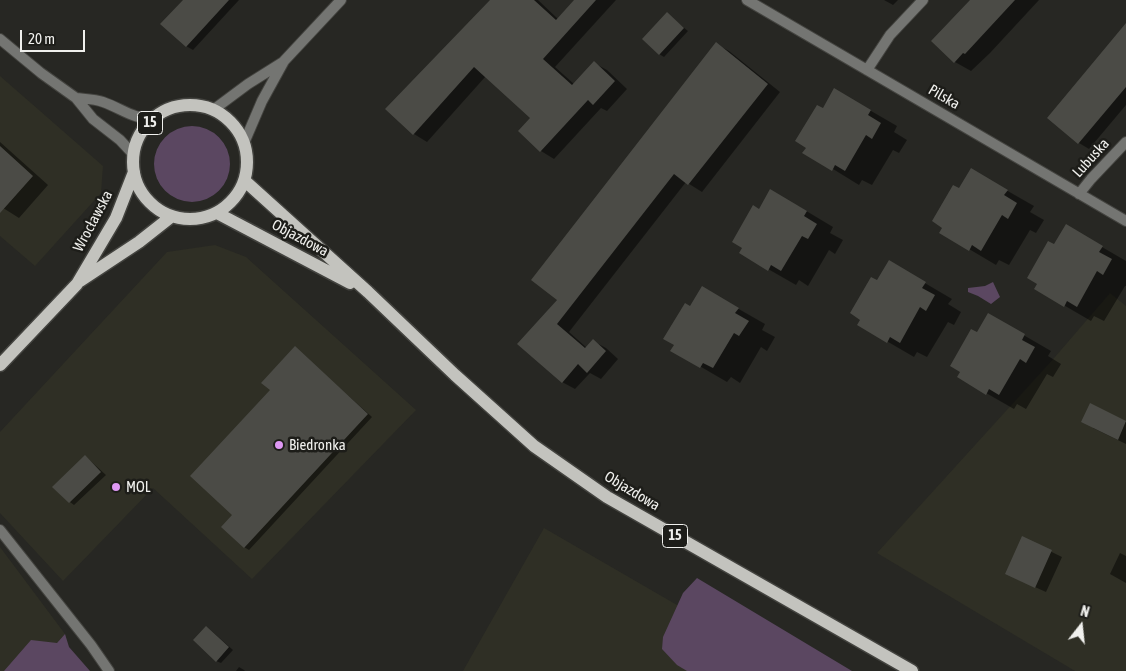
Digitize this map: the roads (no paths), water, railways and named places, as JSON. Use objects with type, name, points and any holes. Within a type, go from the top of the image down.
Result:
[{"type":"main road","name":"15","points":[[180,106],[197,106],[213,110],[232,123],[244,143],[248,162],[244,181],[234,200],[217,213],[203,218],[187,220],[158,210],[147,200],[139,187],[134,172],[134,155],[138,139],[148,124],[162,113],[180,106]]},
{"type":"main road","name":"Wrocławska","points":[[77,284],[116,218],[134,172]]},
{"type":"main road","name":"Objazdowa","points":[[244,181],[368,292],[455,376],[534,446],[608,497],[912,671]]},
{"type":"main road","name":"Objazdowa","points":[[217,213],[368,292]]},
{"type":"main road","name":"Wrocławska","points":[[0,365],[77,284],[140,242],[172,216]]},
{"type":"street","points":[[244,143],[262,101],[284,62],[341,0]]},
{"type":"street","name":"Pilska","points":[[747,0],[1126,221]]},
{"type":"street","points":[[867,70],[890,34],[923,0]]},
{"type":"street","points":[[0,39],[41,73],[76,98],[94,119],[120,140],[134,155]]},
{"type":"street","points":[[213,110],[248,84],[284,62]]},
{"type":"street","points":[[76,98],[104,102],[134,117],[155,119]]},
{"type":"street","name":"Lubuska","points":[[1080,194],[1091,179],[1126,142]]},
{"type":"street","points":[[0,530],[91,645],[109,671]]},
{"type":"place","name":"Biedronka","points":[[279,445]]},
{"type":"place","name":"MOL","points":[[116,487]]}]
